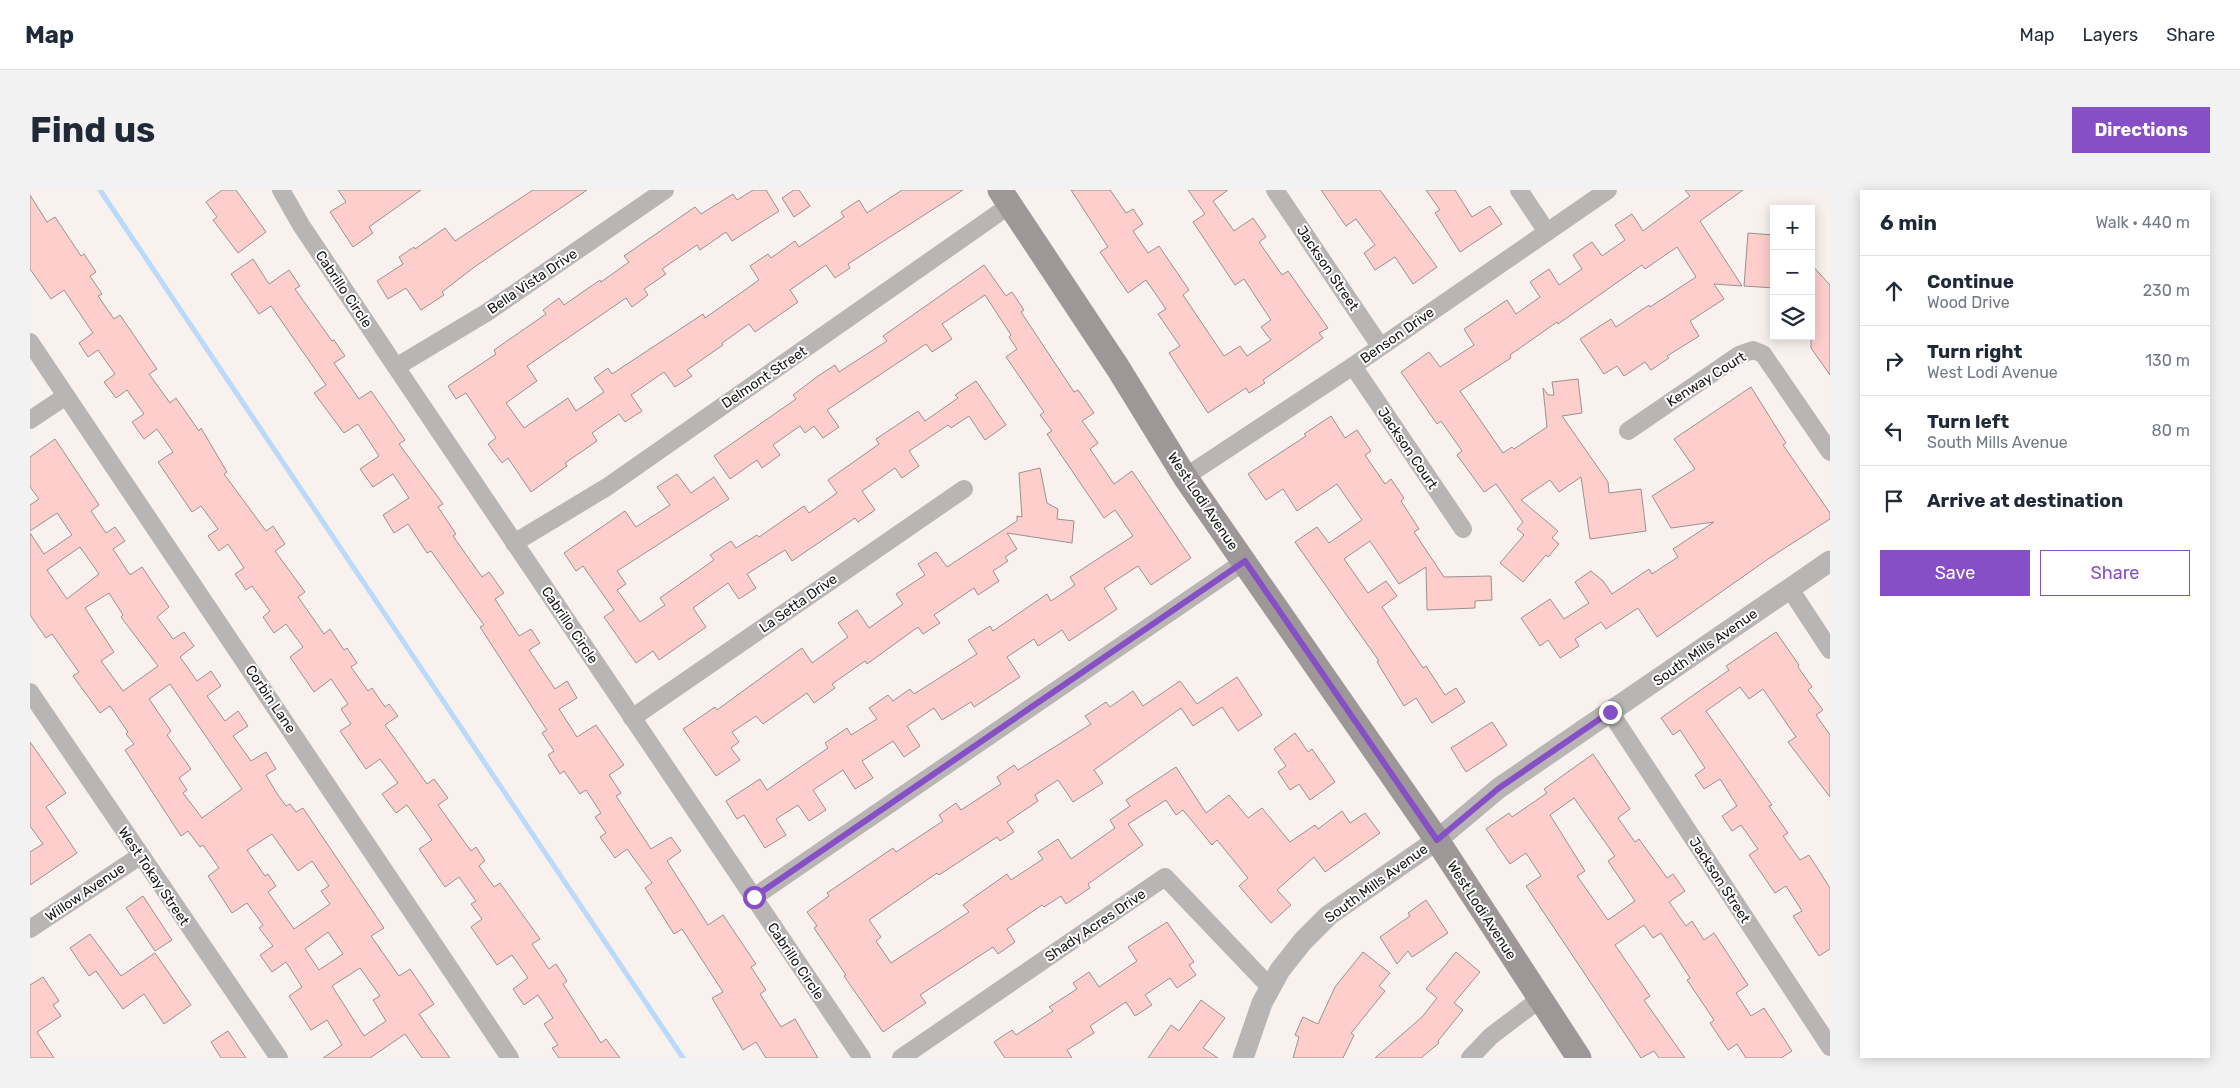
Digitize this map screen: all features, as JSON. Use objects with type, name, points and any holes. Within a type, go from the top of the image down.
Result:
[{"type":"main road","name":"West Lodi Avenue","points":[[1005,198],[1118,368],[1185,477],[1437,840],[1579,1058]]},
{"type":"street","name":"Cabrillo Circle","points":[[281,190],[301,225],[862,1058]]},
{"type":"street","name":"Bella Vista Drive","points":[[396,366],[486,312],[665,190]]},
{"type":"street","name":"Jackson Street","points":[[1275,190],[1380,346]]},
{"type":"street","points":[[1519,190],[1547,232]]},
{"type":"street","name":"Benson Drive","points":[[1185,477],[1353,366],[1608,190]]},
{"type":"street","name":"Delmont Street","points":[[514,543],[607,487],[700,420],[822,338],[1005,198]]},
{"type":"street","name":"Corbin Lane","points":[[30,342],[510,1058]]},
{"type":"street","name":"Kenway Court","points":[[1628,431],[1739,355],[1753,350],[1763,354],[1830,452]]},
{"type":"street","name":"Jackson Court","points":[[1353,366],[1463,529]]},
{"type":"street","points":[[30,420],[66,396]]},
{"type":"street","name":"La Setta Drive","points":[[632,718],[964,489]]},
{"type":"street","points":[[754,897],[1245,561]]},
{"type":"street","name":"South Mills Avenue","points":[[1243,1058],[1270,987],[1290,956],[1314,929],[1346,902],[1437,840],[1499,788],[1830,561]]},
{"type":"street","points":[[1790,589],[1830,650]]},
{"type":"street","name":"West Tokay Street","points":[[30,692],[278,1058]]},
{"type":"street","name":"Jackson Street","points":[[1610,712],[1830,1047]]},
{"type":"street","name":"Willow Avenue","points":[[30,929],[140,856]]},
{"type":"street","name":"Shady Acres Drive","points":[[901,1058],[1164,878],[1270,987]]},
{"type":"street","points":[[1470,1058],[1491,1036],[1540,999]]},
{"type":"building","points":[[222,190],[236,190],[266,232],[238,253],[213,220],[217,217],[206,202]]},
{"type":"building","points":[[338,190],[421,190],[369,227],[373,233],[353,247],[330,212],[346,202]]},
{"type":"building","points":[[533,190],[587,190],[473,268],[442,292],[444,295],[421,310],[406,288],[388,299],[377,281],[403,264],[399,257],[414,247],[415,249],[445,228],[455,241]]},
{"type":"building","points":[[753,190],[766,190],[779,211],[732,241],[726,232],[700,250],[697,245],[662,269],[666,274],[644,289],[648,295],[632,307],[626,298],[527,366],[537,381],[506,403],[524,428],[568,398],[576,411],[604,392],[594,378],[608,368],[612,374],[703,314],[705,318],[759,280],[750,266],[768,254],[771,258],[795,241],[799,247],[844,217],[841,212],[859,200],[867,213],[902,190],[963,190],[848,264],[850,268],[835,278],[826,265],[790,290],[798,302],[755,332],[749,324],[687,370],[692,376],[675,387],[664,372],[631,395],[642,411],[625,422],[619,414],[592,433],[597,441],[565,463],[567,466],[531,492],[508,458],[502,463],[488,444],[496,438],[466,393],[456,399],[448,386],[496,354],[494,350],[546,314],[543,310],[559,298],[564,305],[600,280],[601,282],[629,262],[624,256],[695,207],[701,214],[733,194],[737,200]]},
{"type":"building","points":[[794,190],[799,190],[810,206],[794,217],[782,198]]},
{"type":"building","points":[[1071,190],[1110,190],[1126,213],[1133,209],[1143,224],[1133,231],[1148,253],[1159,246],[1189,290],[1183,295],[1224,356],[1240,346],[1247,356],[1271,340],[1261,327],[1271,320],[1244,279],[1235,285],[1193,222],[1205,214],[1188,190],[1228,190],[1213,201],[1234,231],[1253,218],[1266,237],[1259,242],[1282,275],[1288,271],[1328,328],[1319,333],[1323,338],[1263,380],[1265,383],[1249,393],[1246,388],[1208,413],[1169,353],[1180,346],[1158,314],[1166,309],[1146,280],[1128,293],[1100,252],[1108,247]]},
{"type":"building","points":[[1321,190],[1380,190],[1437,267],[1413,284],[1395,257],[1375,270],[1364,253],[1375,245],[1356,219],[1346,226]]},
{"type":"building","points":[[1426,190],[1455,190],[1472,217],[1490,206],[1502,224],[1460,252],[1435,213],[1440,210]]},
{"type":"building","points":[[1685,190],[1743,190],[1700,221],[1742,286],[1714,284],[1724,299],[1690,321],[1699,336],[1667,356],[1669,358],[1651,370],[1645,362],[1624,376],[1617,366],[1604,374],[1580,339],[1611,319],[1616,327],[1696,277],[1677,247],[1645,269],[1642,265],[1510,355],[1511,358],[1460,391],[1503,453],[1512,447],[1514,449],[1547,427],[1543,388],[1548,395],[1554,395],[1552,382],[1578,379],[1582,413],[1562,416],[1608,482],[1609,493],[1641,489],[1646,531],[1590,539],[1581,477],[1559,492],[1550,480],[1521,500],[1558,531],[1552,538],[1559,544],[1548,557],[1546,555],[1523,582],[1500,563],[1524,535],[1517,529],[1523,522],[1496,484],[1484,492],[1457,455],[1462,451],[1441,421],[1437,424],[1401,372],[1429,352],[1440,367],[1474,345],[1464,329],[1507,300],[1516,314],[1540,297],[1530,282],[1549,269],[1559,285],[1582,269],[1573,255],[1592,242],[1602,256],[1625,240],[1615,225],[1632,214],[1643,231],[1690,196]]},
{"type":"building","points":[[30,195],[47,222],[55,217],[81,256],[84,254],[96,272],[90,276],[102,294],[98,296],[114,319],[120,315],[157,369],[149,374],[170,403],[176,398],[199,431],[201,428],[227,472],[224,474],[266,531],[273,526],[285,544],[275,551],[305,592],[298,597],[324,634],[330,629],[344,650],[347,648],[357,663],[351,667],[368,691],[372,688],[385,707],[389,704],[398,716],[385,725],[427,784],[434,779],[448,798],[438,805],[471,851],[476,847],[485,861],[479,866],[494,887],[500,883],[540,939],[532,944],[549,969],[556,964],[567,981],[563,984],[601,1043],[606,1039],[620,1058],[559,1058],[552,1048],[558,1045],[544,1024],[553,1018],[538,995],[524,1005],[513,989],[528,978],[512,955],[497,965],[471,927],[482,919],[471,904],[476,901],[459,877],[445,887],[419,849],[432,840],[407,805],[396,813],[382,794],[398,783],[380,759],[366,769],[340,731],[351,724],[341,709],[348,704],[331,679],[314,692],[290,657],[303,647],[286,624],[274,633],[263,617],[270,611],[252,586],[246,590],[235,574],[244,568],[228,544],[219,551],[208,536],[218,529],[201,506],[192,512],[158,462],[173,452],[157,429],[144,439],[132,422],[144,414],[127,390],[116,398],[104,382],[115,374],[98,350],[88,357],[79,343],[93,333],[64,290],[51,299],[30,269]]},
{"type":"building","points":[[1748,233],[1770,235],[1770,288],[1744,286]]},
{"type":"building","points":[[253,259],[269,284],[289,270],[300,286],[295,289],[345,356],[334,363],[359,399],[371,391],[405,440],[399,444],[443,504],[438,507],[456,534],[453,536],[482,577],[489,572],[504,593],[495,599],[519,636],[531,629],[540,643],[529,650],[555,689],[567,681],[577,698],[559,709],[577,737],[596,725],[624,765],[609,775],[621,793],[616,796],[651,849],[671,837],[681,851],[667,861],[708,925],[723,915],[756,964],[751,967],[766,990],[760,994],[781,1027],[795,1019],[818,1058],[766,1058],[756,1042],[743,1050],[712,998],[723,992],[682,929],[674,934],[645,888],[652,883],[627,849],[615,858],[600,837],[606,833],[595,817],[601,813],[586,790],[580,794],[564,771],[560,774],[548,755],[554,751],[542,733],[547,730],[480,627],[484,625],[431,551],[427,553],[408,524],[394,533],[383,515],[409,498],[393,474],[373,487],[360,469],[379,456],[358,424],[344,433],[314,393],[326,385],[271,306],[259,314],[231,274]]},
{"type":"building","points":[[984,265],[1006,296],[1012,292],[1024,310],[1021,312],[1074,392],[1078,390],[1094,413],[1082,421],[1098,443],[1090,449],[1114,484],[1132,471],[1191,558],[1151,585],[1138,566],[1104,588],[1117,609],[1069,641],[1062,630],[1038,646],[1034,639],[1007,657],[1020,677],[974,707],[971,702],[942,720],[934,708],[907,726],[920,746],[904,757],[893,741],[862,761],[873,778],[855,789],[843,770],[813,790],[826,810],[809,821],[798,805],[776,819],[786,835],[765,848],[744,815],[737,819],[726,801],[760,779],[767,790],[828,748],[825,743],[847,728],[851,735],[877,719],[869,708],[888,695],[893,701],[910,689],[914,694],[977,654],[968,640],[990,626],[993,631],[1047,594],[1051,601],[1075,585],[1070,577],[1133,536],[1115,510],[1104,518],[1047,434],[1052,431],[1040,415],[1044,412],[1006,357],[1017,349],[1009,337],[1011,335],[985,295],[942,324],[952,339],[932,352],[926,344],[827,410],[839,427],[823,438],[814,426],[805,433],[800,426],[773,445],[780,455],[762,468],[757,460],[730,479],[714,456],[796,399],[793,395],[818,376],[835,365],[839,372],[887,341],[883,336]]},
{"type":"building","points":[[1815,268],[1830,285],[1830,375],[1811,348],[1811,340],[1815,340]]},
{"type":"building","points":[[976,381],[1006,425],[985,440],[969,416],[951,428],[948,425],[909,451],[919,466],[902,478],[895,468],[862,491],[875,510],[858,522],[855,518],[792,561],[785,550],[747,574],[756,588],[739,599],[728,583],[693,608],[706,627],[659,660],[653,651],[636,663],[604,617],[614,610],[583,566],[576,571],[564,553],[625,511],[636,527],[670,505],[657,487],[677,474],[691,493],[714,477],[729,499],[617,571],[626,584],[617,590],[640,622],[665,605],[660,598],[714,560],[710,555],[731,541],[736,548],[757,535],[759,537],[804,506],[809,513],[837,493],[828,480],[879,444],[876,439],[918,411],[925,421],[958,398],[955,395]]},
{"type":"building","points":[[1751,387],[1786,443],[1783,445],[1830,513],[1830,519],[1771,557],[1657,637],[1638,608],[1606,629],[1601,622],[1575,639],[1579,646],[1560,658],[1548,640],[1540,646],[1521,618],[1550,599],[1564,619],[1589,603],[1575,582],[1591,571],[1603,581],[1612,594],[1649,569],[1652,574],[1678,557],[1673,549],[1714,522],[1671,528],[1652,496],[1695,469],[1674,439]]},
{"type":"building","points":[[1331,416],[1345,438],[1357,430],[1371,451],[1365,455],[1385,484],[1391,479],[1404,498],[1401,501],[1419,529],[1414,532],[1444,577],[1491,576],[1492,600],[1475,601],[1475,608],[1427,610],[1426,567],[1399,584],[1370,541],[1344,559],[1368,593],[1386,581],[1397,596],[1382,607],[1423,668],[1426,666],[1445,695],[1456,688],[1465,702],[1432,723],[1416,698],[1404,706],[1377,662],[1379,661],[1295,542],[1317,527],[1329,543],[1362,520],[1337,484],[1297,511],[1283,489],[1266,500],[1248,474],[1306,436],[1304,434]]},
{"type":"building","points":[[55,439],[99,505],[91,511],[106,533],[115,527],[125,541],[113,549],[130,575],[142,567],[169,607],[157,617],[173,639],[184,632],[194,646],[180,657],[197,681],[211,671],[221,686],[207,696],[225,721],[238,711],[248,726],[233,736],[251,761],[266,752],[276,769],[266,775],[276,792],[286,806],[290,804],[296,812],[303,808],[384,928],[371,936],[399,976],[410,969],[434,1004],[419,1014],[450,1058],[422,1058],[405,1034],[370,1058],[323,1058],[342,1045],[327,1020],[311,1030],[289,996],[302,987],[286,962],[272,972],[260,955],[273,946],[259,928],[263,925],[247,903],[232,913],[208,876],[219,868],[203,845],[200,847],[188,831],[181,836],[125,750],[134,744],[126,734],[128,732],[110,706],[100,713],[73,676],[79,672],[52,634],[46,638],[30,615],[30,533],[44,554],[72,535],[57,513],[30,531],[30,505],[39,499],[30,487],[30,457]],"holes":[[[80,547],[99,574],[67,599],[47,570]],[[109,593],[123,615],[121,617],[158,666],[123,691],[101,661],[114,652],[85,608]],[[170,684],[242,789],[202,818],[183,793],[187,790],[179,778],[191,769],[167,735],[171,731],[149,699]],[[272,834],[298,871],[312,861],[329,886],[321,891],[330,904],[294,929],[268,892],[276,886],[268,874],[265,876],[247,850]],[[328,932],[343,954],[319,970],[305,949]],[[360,968],[380,996],[373,1000],[386,1021],[364,1036],[332,986]]]},
{"type":"building","points":[[1040,468],[1047,503],[1058,509],[1057,519],[1074,521],[1072,543],[1007,533],[1017,549],[1005,557],[1008,561],[993,571],[999,581],[978,595],[974,588],[934,615],[940,623],[923,634],[918,627],[867,664],[865,661],[832,684],[835,688],[814,703],[807,693],[763,724],[756,716],[732,732],[739,742],[731,748],[740,760],[716,776],[683,729],[715,707],[717,710],[802,648],[812,663],[848,637],[838,623],[857,610],[869,628],[903,604],[896,594],[925,575],[918,564],[936,552],[947,567],[1017,521],[1017,516],[1022,517],[1019,473]]},
{"type":"building","points":[[1776,632],[1799,665],[1798,667],[1812,687],[1808,690],[1823,710],[1816,715],[1830,735],[1830,797],[1788,742],[1796,737],[1763,689],[1749,699],[1740,687],[1706,711],[1772,805],[1769,806],[1788,833],[1783,836],[1800,860],[1809,855],[1830,888],[1830,949],[1819,956],[1793,916],[1802,911],[1786,886],[1775,893],[1749,855],[1758,849],[1741,825],[1732,831],[1722,816],[1737,806],[1720,779],[1704,789],[1695,775],[1705,768],[1680,730],[1673,735],[1661,718],[1729,670],[1726,666]]},
{"type":"building","points":[[1237,677],[1262,715],[1238,731],[1222,707],[1193,726],[1181,708],[1094,770],[1103,783],[1073,802],[1058,780],[1035,795],[1038,801],[1007,822],[1014,832],[1000,841],[997,837],[939,875],[937,873],[869,920],[881,937],[876,941],[891,963],[969,912],[963,905],[1007,874],[1011,880],[1043,859],[1038,852],[1058,839],[1071,859],[1115,828],[1110,820],[1130,806],[1126,800],[1176,767],[1206,813],[1229,795],[1248,818],[1262,808],[1290,842],[1315,825],[1318,829],[1342,811],[1350,823],[1365,813],[1380,833],[1325,872],[1314,857],[1277,890],[1291,905],[1271,923],[1239,886],[1248,878],[1217,840],[1212,845],[1183,810],[1176,815],[1166,800],[1128,824],[1143,845],[1088,884],[1090,888],[1066,904],[1061,896],[1044,907],[1042,905],[1007,929],[1015,942],[998,954],[993,947],[920,995],[926,1003],[883,1032],[844,976],[846,975],[814,928],[817,926],[807,912],[829,896],[827,893],[893,848],[896,852],[943,821],[939,815],[956,803],[961,810],[1001,784],[997,777],[1014,765],[1018,770],[1091,724],[1085,716],[1106,702],[1110,707],[1133,691],[1143,706],[1180,681],[1197,704]]},
{"type":"building","points":[[1492,722],[1507,745],[1466,772],[1451,748]]},
{"type":"building","points":[[1295,733],[1308,752],[1312,749],[1335,782],[1310,800],[1299,784],[1290,790],[1278,772],[1286,766],[1274,749]]},
{"type":"building","points":[[30,742],[66,793],[46,807],[77,853],[30,885],[30,852],[43,844],[30,826]]},
{"type":"building","points":[[1593,754],[1630,809],[1618,818],[1635,842],[1639,839],[1667,878],[1673,874],[1685,891],[1669,902],[1686,926],[1692,921],[1704,940],[1714,933],[1748,985],[1736,993],[1751,1016],[1764,1008],[1792,1051],[1781,1058],[1746,1058],[1737,1044],[1728,1050],[1710,1023],[1714,1020],[1687,980],[1690,978],[1661,933],[1653,938],[1644,925],[1615,945],[1650,996],[1644,1000],[1685,1058],[1659,1058],[1654,1051],[1641,1058],[1526,886],[1541,876],[1526,853],[1510,864],[1486,829],[1509,813],[1512,817],[1547,793],[1544,789]],"holes":[[[1574,798],[1615,856],[1608,861],[1635,901],[1608,920],[1577,876],[1585,871],[1550,815]]]},
{"type":"building","points":[[143,896],[172,940],[155,951],[126,908]]},
{"type":"building","points":[[1426,900],[1448,933],[1412,957],[1408,951],[1397,964],[1380,937],[1410,916],[1408,913]]},
{"type":"building","points":[[1167,922],[1194,962],[1189,965],[1196,975],[1177,988],[1170,978],[1145,995],[1152,1005],[1135,1016],[1126,1002],[1090,1026],[1094,1033],[1067,1050],[1072,1058],[1005,1058],[994,1042],[1012,1030],[1016,1035],[1053,1011],[1049,1007],[1077,989],[1073,983],[1089,972],[1099,987],[1137,961],[1128,947]]},
{"type":"building","points":[[90,934],[121,976],[155,953],[191,1005],[164,1024],[144,994],[123,1009],[96,971],[89,976],[70,948]]},
{"type":"building","points":[[1363,952],[1390,973],[1379,986],[1385,991],[1351,1033],[1354,1035],[1343,1058],[1293,1058],[1299,1037],[1295,1035],[1303,1017],[1318,1024],[1335,987]]},
{"type":"building","points":[[1456,952],[1480,972],[1454,1003],[1463,1010],[1438,1041],[1439,1043],[1421,1058],[1375,1058],[1422,1017],[1437,998],[1426,989]]},
{"type":"building","points":[[43,977],[59,1001],[53,1005],[61,1016],[37,1032],[54,1058],[30,1058],[30,985]]},
{"type":"building","points":[[1201,1000],[1225,1018],[1203,1048],[1218,1058],[1148,1058],[1171,1025],[1179,1031]]},
{"type":"building","points":[[228,1031],[246,1058],[221,1058],[211,1042]]},
{"type":"waterway","points":[[100,190],[683,1058]]},
{"type":"route","points":[[754,897],[1245,561],[1437,840],[1499,788],[1610,712]]}]
